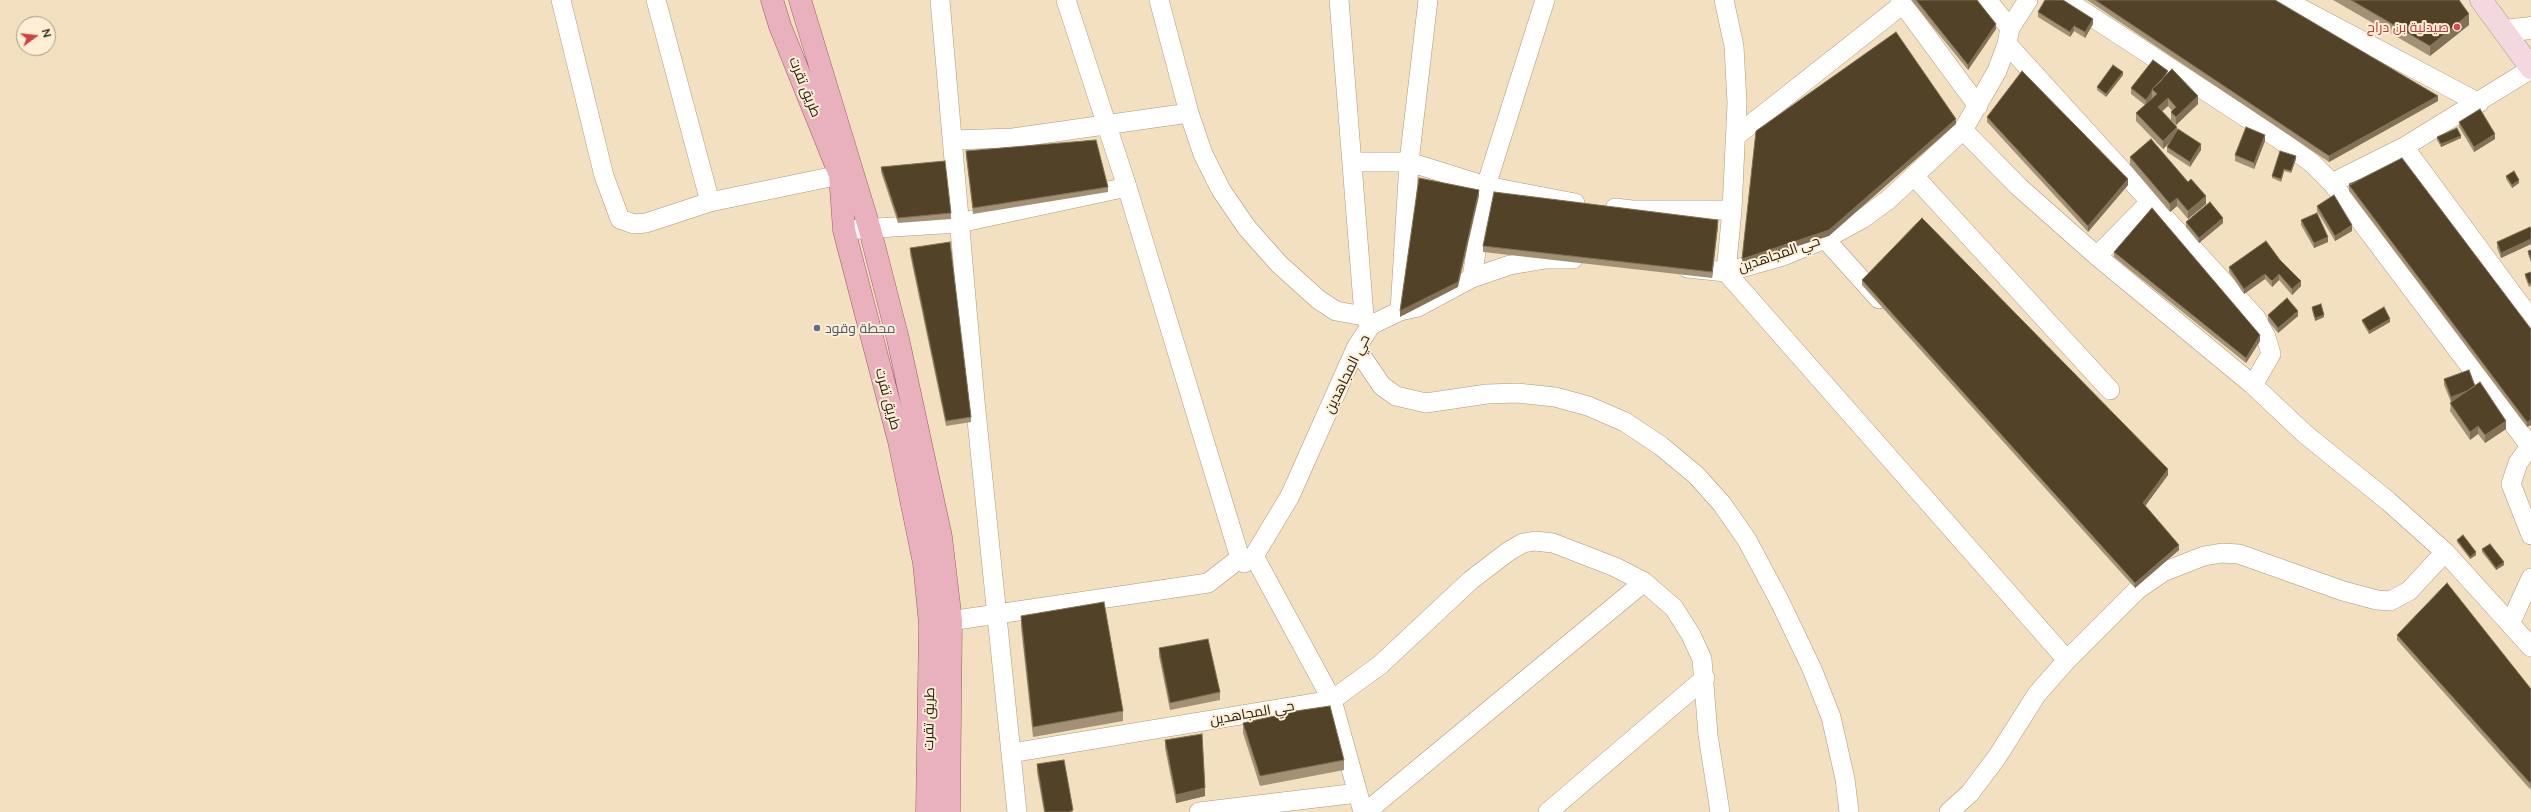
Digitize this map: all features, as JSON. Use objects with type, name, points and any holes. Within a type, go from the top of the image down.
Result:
[{"type":"main road","name":"طريق تقرت","points":[[772,0],[780,26],[840,175],[844,230],[899,441],[924,563],[940,623],[927,812]]},
{"type":"main road","name":"طريق تقرت","points":[[800,0],[870,230],[898,339],[937,522],[949,812]]},
{"type":"main road","points":[[2481,0],[2531,68]]},
{"type":"street","points":[[562,0],[604,176],[620,219],[634,224],[646,223],[710,202],[840,175]]},
{"type":"street","points":[[656,0],[710,202]]},
{"type":"street","points":[[940,0],[959,223],[999,616],[1017,812]]},
{"type":"street","points":[[1066,0],[1247,557],[1332,700],[1358,793],[1365,812],[1644,582]]},
{"type":"street","points":[[1159,0],[1189,113],[1202,154],[1222,190],[1248,228],[1279,264],[1319,300],[1336,311],[1367,321],[1339,0]]},
{"type":"street","points":[[1400,311],[1409,162],[1428,0]]},
{"type":"street","points":[[1472,278],[1486,186],[1545,0]]},
{"type":"street","points":[[1724,0],[1734,46],[1736,136],[1732,210],[1726,272],[2067,660]]},
{"type":"street","points":[[1986,0],[2008,36],[2151,201],[2256,318],[2266,337],[2270,354],[2253,385]]},
{"type":"street","name":"حي المجاهدين","points":[[1670,267],[1726,272],[1783,256],[1825,239],[1862,219],[1915,177],[1963,130],[1978,106],[2008,36],[2028,0]]},
{"type":"street","points":[[2066,0],[2279,139],[2312,163],[2332,183],[2530,446],[2518,462],[2511,484],[2531,535]]},
{"type":"street","points":[[2286,0],[2479,103]]},
{"type":"street","points":[[1736,136],[1902,2],[1978,106]]},
{"type":"street","points":[[2505,31],[2531,28]]},
{"type":"street","points":[[2332,183],[2404,147],[2479,103],[2531,68]]},
{"type":"street","points":[[953,140],[1013,138],[1189,113]]},
{"type":"street","points":[[1963,130],[2019,187],[2097,256],[2253,385],[2305,434],[2388,502],[2445,552],[2531,647]]},
{"type":"street","points":[[2404,147],[2531,319]]},
{"type":"street","points":[[1352,162],[1409,162],[1486,186],[1565,202],[1632,210],[1732,210]]},
{"type":"street","points":[[1915,177],[2110,390]]},
{"type":"street","points":[[844,230],[870,230],[959,223],[1127,187]]},
{"type":"street","points":[[2097,256],[2151,201]]},
{"type":"street","points":[[1825,239],[1889,310]]},
{"type":"street","name":"حي المجاهدين","points":[[1247,557],[1290,496],[1367,321],[1418,307],[1472,278],[1510,265],[1546,259],[1591,260]]},
{"type":"street","points":[[1356,348],[1382,386],[1396,396],[1426,403],[1510,393],[1555,397],[1588,406],[1625,422],[1661,446],[1696,475],[1722,504],[1747,540],[1780,602],[1812,669],[1831,717],[1845,779],[1849,812]]},
{"type":"street","points":[[1332,700],[1380,665],[1471,580],[1523,543],[1553,543],[1615,567],[1644,582],[1674,608],[1692,635],[1702,659],[1705,678],[1708,735],[1716,810]]},
{"type":"street","points":[[1948,812],[1970,793],[1997,758],[2038,694],[2132,584],[2204,556],[2222,553],[2239,554],[2343,591],[2376,600],[2390,600],[2409,591],[2445,552]]},
{"type":"street","points":[[940,623],[999,616],[1208,583],[1247,557]]},
{"type":"street","points":[[2510,624],[2531,578]]},
{"type":"street","points":[[1548,812],[1705,678]]},
{"type":"street","name":"حي المجاهدين","points":[[1011,753],[1332,700]]},
{"type":"street","points":[[1199,812],[1358,793]]},
{"type":"building","points":[[1916,0],[1977,0],[1996,24],[1968,65]]},
{"type":"building","points":[[2045,0],[2063,0],[2093,19],[2085,32],[2074,26],[2070,32],[2038,12]]},
{"type":"building","points":[[2095,0],[2275,0],[2438,96],[2329,156]]},
{"type":"building","points":[[2351,0],[2459,0],[2469,14],[2430,46]]},
{"type":"building","points":[[1896,32],[1956,119],[1829,230],[1742,259],[1756,131]]},
{"type":"building","points":[[2153,60],[2168,71],[2161,81],[2152,89],[2146,100],[2131,88]]},
{"type":"building","points":[[2113,65],[2123,72],[2106,94],[2097,87]]},
{"type":"building","points":[[2172,69],[2198,96],[2176,117],[2171,112],[2176,107],[2168,98],[2158,107],[2177,127],[2163,141],[2136,113],[2157,94],[2152,89]]},
{"type":"building","points":[[2022,71],[2128,179],[2088,226],[1987,117]]},
{"type":"building","points":[[2480,109],[2495,134],[2474,147],[2459,122]]},
{"type":"building","points":[[2246,127],[2265,135],[2254,163],[2235,155]]},
{"type":"building","points":[[2457,128],[2461,136],[2441,144],[2437,137]]},
{"type":"building","points":[[2178,129],[2201,144],[2190,162],[2167,147]]},
{"type":"building","points":[[2151,139],[2188,182],[2191,179],[2206,196],[2188,211],[2177,198],[2170,204],[2130,157]]},
{"type":"building","points":[[1096,140],[1108,187],[973,208],[966,151]]},
{"type":"building","points":[[2280,151],[2296,156],[2291,171],[2284,169],[2281,179],[2272,176]]},
{"type":"building","points":[[2402,158],[2531,329],[2531,420],[2527,422],[2349,185]]},
{"type":"building","points":[[945,161],[951,213],[898,218],[881,167]]},
{"type":"building","points":[[2514,171],[2519,180],[2512,185],[2506,176]]},
{"type":"building","points":[[1419,178],[1479,190],[1458,282],[1400,311]]},
{"type":"building","points":[[1494,192],[1718,220],[1712,272],[1483,246]]},
{"type":"building","points":[[2334,195],[2352,225],[2335,236],[2317,206]]},
{"type":"building","points":[[2210,202],[2223,218],[2199,238],[2186,222]]},
{"type":"building","points":[[2152,208],[2260,335],[2246,358],[2114,252]]},
{"type":"building","points":[[2317,213],[2328,237],[2314,243],[2301,220]]},
{"type":"building","points":[[1922,218],[2168,469],[2143,503],[2179,545],[2135,583],[1862,280]]},
{"type":"building","points":[[2530,227],[2531,239],[2501,253],[2497,242]]},
{"type":"building","points":[[2266,241],[2280,260],[2301,281],[2292,289],[2279,274],[2272,281],[2265,274],[2244,289],[2229,267]]},
{"type":"building","points":[[950,242],[971,417],[946,421],[910,248]]},
{"type":"building","points":[[2531,250],[2531,260],[2528,251]]},
{"type":"building","points":[[2531,272],[2531,283],[2529,284],[2525,274]]},
{"type":"building","points":[[2287,298],[2298,311],[2278,328],[2268,315]]},
{"type":"building","points":[[2321,304],[2324,315],[2315,318],[2312,307]]},
{"type":"building","points":[[2384,307],[2390,319],[2369,331],[2362,320]]},
{"type":"building","points":[[2469,370],[2475,386],[2467,391],[2451,397],[2444,379]]},
{"type":"building","points":[[2480,382],[2506,421],[2485,435],[2478,426],[2470,432],[2450,403]]},
{"type":"building","points":[[2463,535],[2476,552],[2470,557],[2457,540]]},
{"type":"building","points":[[2490,544],[2504,562],[2496,568],[2482,549]]},
{"type":"building","points":[[2447,583],[2531,689],[2531,783],[2397,635]]},
{"type":"building","points":[[1104,602],[1123,711],[1033,727],[1021,616]]},
{"type":"building","points":[[1208,639],[1220,692],[1170,703],[1159,648]]},
{"type":"building","points":[[1330,706],[1344,760],[1260,776],[1243,723],[1296,711]]},
{"type":"building","points":[[1202,734],[1205,788],[1176,795],[1165,740]]},
{"type":"building","points":[[1064,760],[1073,810],[1069,812],[1045,812],[1037,764]]},
{"type":"place","name":"صيدلية بن دراح","points":[[2457,27]]},
{"type":"place","name":"محطة وقود","points":[[817,328]]}]
